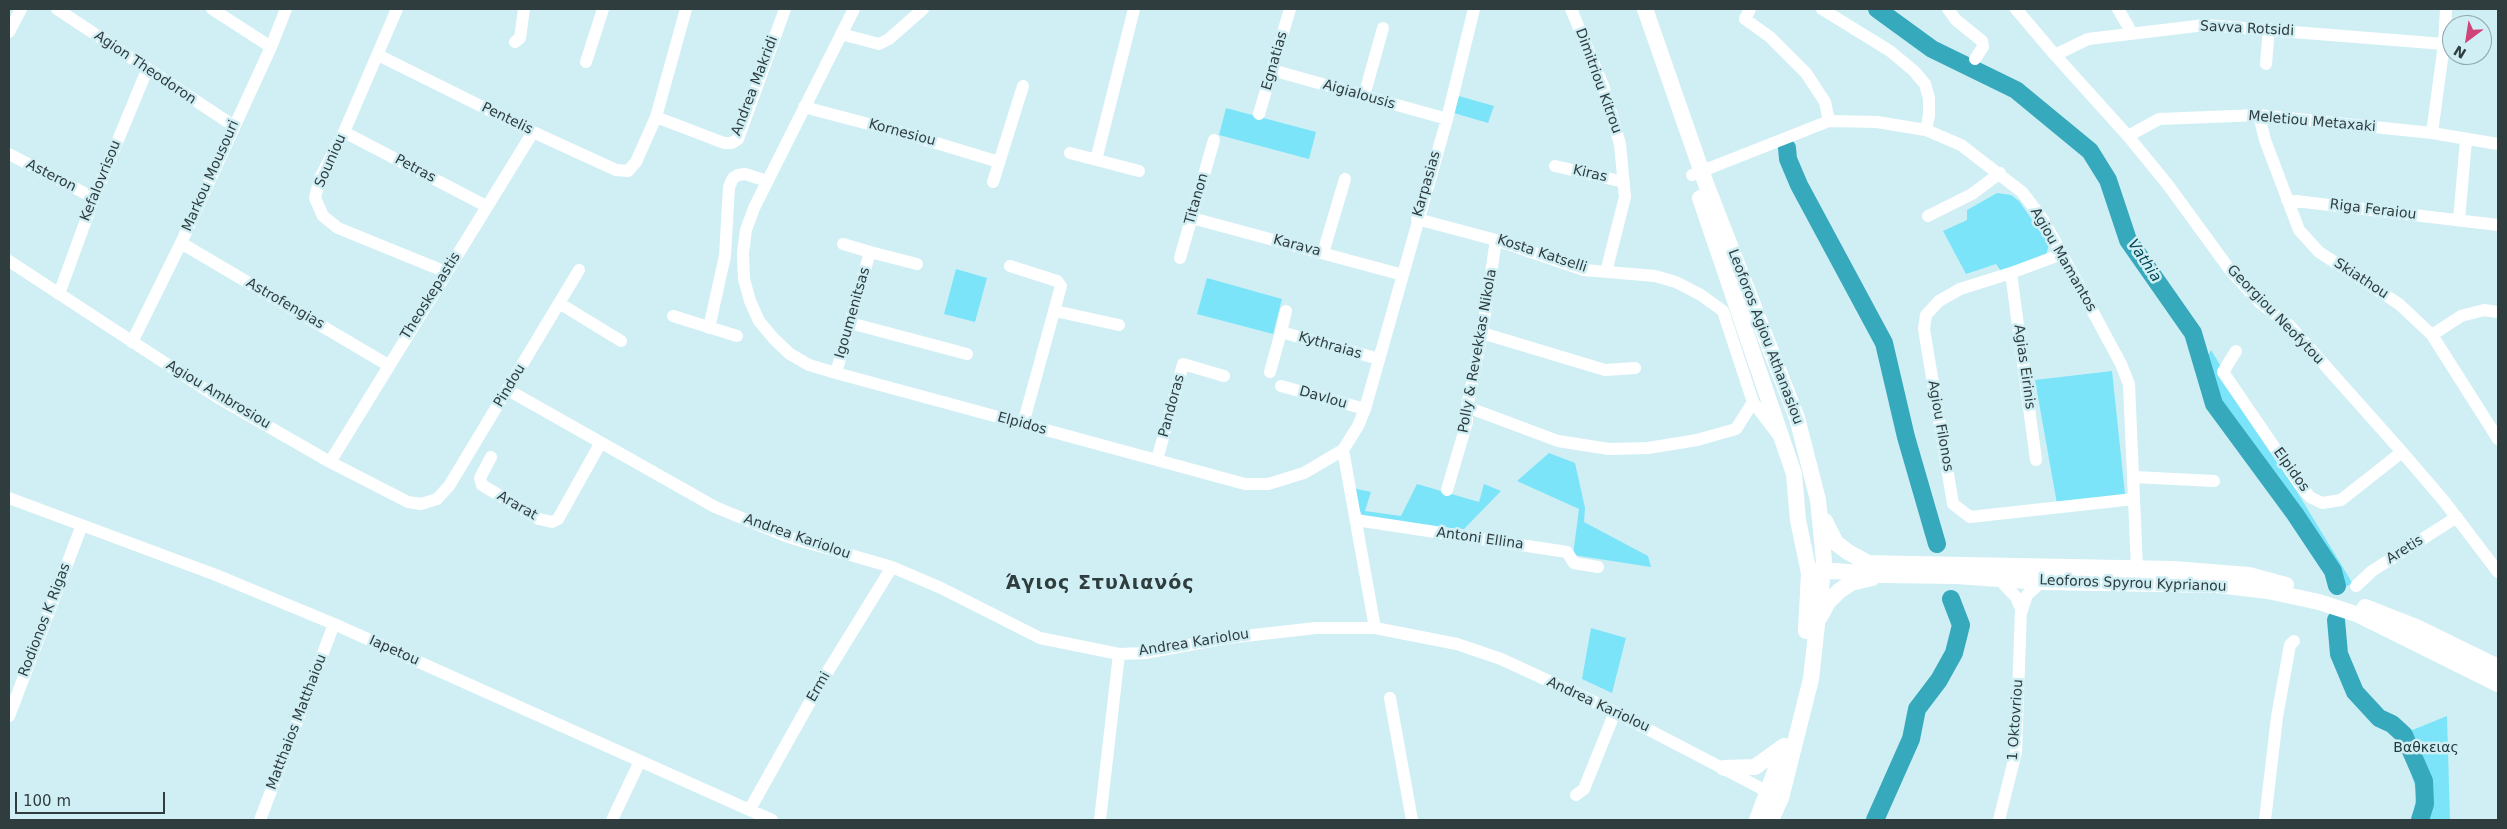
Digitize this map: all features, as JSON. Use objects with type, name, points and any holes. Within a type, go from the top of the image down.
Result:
[{"type":"main road","name":"Leoforos Agiou Athanasiou","points":[[1635,9],[1697,173],[1796,414],[1818,500],[1817,627],[1805,708],[1775,795],[1758,820]]},
{"type":"main road","name":"Leoforos Agiou Athanasiou","points":[[1645,9],[1784,441],[1794,474],[1798,520],[1816,567],[1805,661],[1796,708],[1784,746],[1771,820]]},
{"type":"main road","points":[[1818,500],[1827,527],[1836,543],[1868,563]]},
{"type":"main road","name":"Leoforos Spyrou Kyprianou","points":[[1816,567],[1868,563],[2041,582],[2217,584],[2268,591],[2319,602],[2378,624],[2408,641],[2498,684]]},
{"type":"main road","name":"Leoforos Spyrou Kyprianou","points":[[1816,567],[1835,571],[1883,575],[1945,570],[2137,568],[2249,576],[2358,604],[2416,627],[2498,666]]},
{"type":"main road","points":[[1817,627],[1823,610],[1834,595],[1851,583],[1883,575]]},
{"type":"main road","points":[[1724,768],[1755,767],[1784,746]]},
{"type":"street","points":[[9,32],[21,9]]},
{"type":"street","name":"Agion Theodoron","points":[[57,9],[234,126]]},
{"type":"street","points":[[212,9],[271,47]]},
{"type":"street","name":"Markou Mousouri","points":[[132,342],[181,243],[271,47],[286,9]]},
{"type":"street","name":"Souniou","points":[[397,9],[344,132],[320,178],[315,198],[323,216],[338,228],[446,272]]},
{"type":"street","points":[[515,42],[520,38],[524,9]]},
{"type":"street","points":[[586,62],[603,9]]},
{"type":"street","points":[[656,116],[686,9]]},
{"type":"street","name":"Andrea Makridi","points":[[656,116],[724,143],[732,143],[738,139],[785,9]]},
{"type":"street","name":"Elpidos","points":[[854,9],[767,181],[746,230],[743,253],[744,279],[750,301],[760,321],[774,339],[790,354],[809,365],[836,373],[1245,484],[1268,484],[1304,473],[1343,450],[1358,426],[1365,409],[1378,359]]},
{"type":"street","points":[[841,34],[879,44],[889,39],[923,9]]},
{"type":"street","points":[[1096,160],[1134,9]]},
{"type":"street","name":"Egnatias","points":[[1259,114],[1290,9]]},
{"type":"street","name":"Karpasias","points":[[1378,359],[1447,119],[1474,9]]},
{"type":"street","name":"Dimitriou Kitrou","points":[[1571,9],[1603,85],[1620,144],[1625,197],[1606,272]]},
{"type":"street","points":[[1750,9],[1745,19],[1770,37],[1806,73],[1825,102],[1829,121]]},
{"type":"street","points":[[1822,9],[1890,51],[1914,71],[1924,84],[1929,98],[1926,130]]},
{"type":"street","points":[[1948,9],[1956,20],[1982,42],[1983,47],[1975,59]]},
{"type":"street","name":"Georgiou Neofytou","points":[[2016,9],[2054,55],[2128,136],[2168,185],[2230,270],[2260,303],[2289,325],[2402,452],[2457,517],[2498,572]]},
{"type":"street","points":[[2118,9],[2132,32]]},
{"type":"street","name":"Savva Rotsidi","points":[[2054,55],[2088,39],[2132,32],[2205,25],[2442,44]]},
{"type":"street","points":[[1364,96],[1383,28]]},
{"type":"street","points":[[2266,64],[2269,29]]},
{"type":"street","name":"Pentelis","points":[[378,55],[616,170],[628,170],[636,162],[656,116]]},
{"type":"street","points":[[2432,133],[2442,59]]},
{"type":"street","name":"Kefalovrisou","points":[[60,294],[94,198],[147,70]]},
{"type":"street","name":"Aigialousis","points":[[1272,70],[1447,119]]},
{"type":"street","points":[[993,182],[1022,86]]},
{"type":"street","name":"Kornesiou","points":[[804,107],[910,135],[999,162]]},
{"type":"street","name":"Meletiou Metaxaki","points":[[2128,136],[2159,119],[2259,115],[2432,133],[2498,144]]},
{"type":"street","name":"Skiathou","points":[[2259,115],[2264,140],[2299,230],[2319,252],[2399,304],[2432,335],[2496,430]]},
{"type":"street","name":"Agiou Mamantos","points":[[1697,173],[1829,121],[1877,122],[1926,130],[1961,146],[2000,173],[2022,192],[2038,214],[2062,254],[2121,364],[2129,384],[2137,568]]},
{"type":"street","name":"Petras","points":[[344,132],[486,206]]},
{"type":"street","name":"Theoskepastis","points":[[330,462],[486,206],[534,132]]},
{"type":"street","name":"Titanon","points":[[1180,258],[1214,140]]},
{"type":"street","points":[[2459,220],[2466,140]]},
{"type":"street","points":[[1070,153],[1139,171]]},
{"type":"street","name":"Asteron","points":[[9,154],[94,198]]},
{"type":"street","name":"Kiras","points":[[1555,166],[1624,182]]},
{"type":"street","points":[[1928,216],[1972,194],[2000,173]]},
{"type":"street","points":[[709,328],[725,256],[729,187],[733,178],[738,175],[745,174],[767,181]]},
{"type":"street","points":[[1323,253],[1345,179]]},
{"type":"street","name":"Riga Feraiou","points":[[2287,200],[2498,225]]},
{"type":"street","name":"Karava","points":[[1192,218],[1403,275]]},
{"type":"street","name":"Kosta Katselli","points":[[1417,219],[1496,240],[1584,270],[1655,276],[1676,282],[1701,295],[1723,311],[1754,402],[1761,415],[1784,441]]},
{"type":"street","name":"Polly & Revekkas Nikola","points":[[1447,490],[1467,422],[1467,407],[1482,333],[1496,240]]},
{"type":"street","name":"Astrofengias","points":[[181,243],[388,365]]},
{"type":"street","name":"Igoumenitsas","points":[[843,244],[917,264]]},
{"type":"street","name":"Igoumenitsas","points":[[836,373],[870,252]]},
{"type":"street","name":"Agiou Filonos","points":[[2062,254],[1960,289],[1938,301],[1926,315],[1924,329],[1954,504],[1970,516],[2134,499]]},
{"type":"street","name":"Agiou Ambrosiou","points":[[9,261],[217,397],[330,462],[408,502],[421,504],[437,499]]},
{"type":"street","points":[[1010,266],[1057,281],[1061,286],[1056,311],[1023,424]]},
{"type":"street","name":"Pindou","points":[[437,499],[449,486],[579,270]]},
{"type":"street","name":"Agias Eirinis","points":[[2011,273],[2036,460]]},
{"type":"street","points":[[559,303],[621,341]]},
{"type":"street","points":[[2432,335],[2461,316],[2484,310],[2498,312]]},
{"type":"street","points":[[1056,311],[1119,325]]},
{"type":"street","name":"Kythraias","points":[[1270,372],[1286,311]]},
{"type":"street","points":[[673,316],[737,336]]},
{"type":"street","points":[[850,323],[967,354]]},
{"type":"street","name":"Kythraias","points":[[1281,332],[1378,359]]},
{"type":"street","points":[[1482,333],[1604,370],[1634,368]]},
{"type":"street","name":"Elpidos","points":[[2236,351],[2223,372],[2310,497],[2322,503],[2341,500],[2402,452]]},
{"type":"street","name":"Pandoras","points":[[1157,460],[1183,364],[1224,376]]},
{"type":"street","name":"Davlou","points":[[1281,386],[1365,409]]},
{"type":"street","name":"Andrea Kariolou","points":[[508,390],[600,444],[715,507],[788,537],[892,567],[941,588],[1040,638],[1119,654],[1145,653],[1278,630],[1375,628],[1456,644],[1501,659],[1615,712],[1775,795]]},
{"type":"street","points":[[1467,407],[1558,441],[1610,449],[1648,448],[1697,440],[1736,429],[1754,402]]},
{"type":"street","name":"Ararat","points":[[491,457],[480,478],[482,485],[539,519],[552,522],[558,519],[600,444]]},
{"type":"street","points":[[1343,450],[1375,628]]},
{"type":"street","points":[[2134,477],[2214,481]]},
{"type":"street","name":"Iapetou","points":[[9,498],[216,575],[334,624],[772,820]]},
{"type":"street","name":"Aretis","points":[[2356,586],[2372,571],[2457,517]]},
{"type":"street","name":"Antoni Ellina","points":[[1356,520],[1567,552],[1574,563],[1598,567]]},
{"type":"street","name":"Rodionos K Rigas","points":[[9,716],[82,525]]},
{"type":"street","name":"Ermi","points":[[750,809],[820,684],[892,567]]},
{"type":"street","name":"1 Oktovriou","points":[[1998,578],[2016,597],[2021,609],[2016,752],[2000,820]]},
{"type":"street","name":"1 Oktovriou","points":[[2020,618],[2027,595],[2041,582]]},
{"type":"street","name":"Matthaios Matthaiou","points":[[260,820],[334,624]]},
{"type":"street","points":[[2265,820],[2277,717],[2290,645],[2294,640]]},
{"type":"street","points":[[1100,820],[1119,654]]},
{"type":"street","points":[[1390,698],[1412,820]]},
{"type":"street","points":[[1576,796],[1584,789],[1615,712]]},
{"type":"street","points":[[612,820],[640,761]]},
{"type":"green space","points":[[1459,96],[1494,106],[1488,123],[1454,113]]},
{"type":"green space","points":[[1226,108],[1316,132],[1309,159],[1219,135]]},
{"type":"green space","points":[[1997,193],[2011,195],[2019,201],[2049,244],[2047,252],[2045,256],[2001,271],[1996,264],[1966,274],[1943,231],[1967,220],[1967,210]]},
{"type":"green space","points":[[956,269],[987,278],[975,322],[944,314]]},
{"type":"green space","points":[[1207,278],[1282,299],[1273,334],[1197,314]]},
{"type":"green space","points":[[2211,350],[2353,584],[2343,587],[2219,403],[2205,361]]},
{"type":"green space","points":[[2112,371],[2125,494],[2057,504],[2035,380]]},
{"type":"green space","points":[[1549,453],[1575,463],[1585,508],[1584,522],[1648,556],[1651,567],[1573,555],[1579,509],[1517,481]]},
{"type":"green space","points":[[1417,484],[1479,502],[1484,484],[1501,491],[1464,529],[1365,521],[1355,501],[1353,486],[1357,489],[1371,492],[1365,511],[1401,516]]},
{"type":"green space","points":[[1591,628],[1626,638],[1612,693],[1582,679]]},
{"type":"green space","name":"Βαθκειας","points":[[2447,716],[2450,820],[2412,820],[2417,793],[2400,735]]},
{"type":"waterway","name":"Vathia","points":[[1877,9],[1932,49],[2016,90],[2090,151],[2108,180],[2128,240],[2193,333],[2214,404],[2295,514],[2333,571],[2337,586]]},
{"type":"waterway","points":[[1787,148],[1788,159],[1799,185],[1884,343],[1906,437],[1937,544]]},
{"type":"waterway","points":[[1875,820],[1911,739],[1917,709],[1939,680],[1954,653],[1961,625],[1951,599]]},
{"type":"waterway","name":"Vathia","points":[[2336,620],[2339,654],[2355,692],[2379,718],[2392,724],[2404,735],[2424,781],[2425,804],[2420,820]]},
{"type":"district","name":"Άγιος Στυλιανός","points":[[1100,584]]}]
